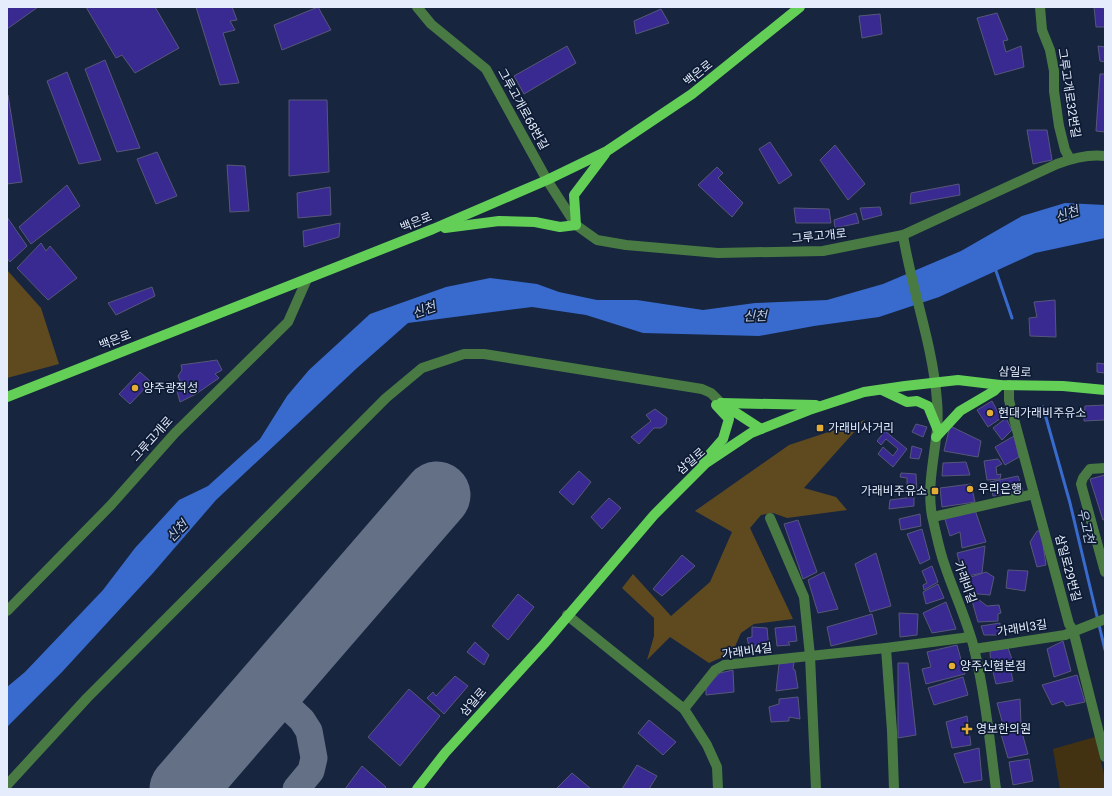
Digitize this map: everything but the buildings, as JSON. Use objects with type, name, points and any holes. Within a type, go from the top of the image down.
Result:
[{"type":"main road","name":"백은로","points":[[7,397],[433,229],[547,180],[607,151],[692,94],[800,7]]},
{"type":"main road","points":[[433,229],[499,221],[535,222],[560,227],[576,225],[574,196],[607,151]]},
{"type":"main road","name":"삼일로","points":[[417,789],[445,753],[654,515],[706,463],[751,433],[824,405],[864,392],[934,382],[958,380],[1004,385],[1063,386],[1105,390]]},
{"type":"main road","points":[[882,390],[907,402],[917,401],[928,406],[936,433],[960,411],[1004,385]]},
{"type":"main road","points":[[718,404],[824,405]]},
{"type":"main road","points":[[718,404],[761,429]]},
{"type":"main road","points":[[687,482],[723,439],[729,419],[718,404]]},
{"type":"street","name":"그루고개로68번길","points":[[417,7],[431,24],[486,69],[547,180]]},
{"type":"street","name":"그루고개로32번길","points":[[1040,7],[1042,30],[1050,50],[1054,71],[1054,91],[1059,126],[1065,150],[1070,159]]},
{"type":"street","name":"그루고개로","points":[[547,180],[576,225],[597,240],[626,245],[718,253],[823,251],[904,240],[1070,159],[1094,154],[1105,156]]},
{"type":"street","name":"가래비길","points":[[904,240],[930,350],[937,401],[936,433],[930,474],[930,501],[944,565],[974,649],[996,789]]},
{"type":"street","name":"그루고개로","points":[[7,611],[111,505],[175,433],[288,322],[307,279]]},
{"type":"street","points":[[7,785],[87,698],[386,398],[422,368],[464,354],[484,354],[702,389],[711,393],[718,404]]},
{"type":"street","name":"삼일로29번길","points":[[1004,385],[1070,624],[1073,630],[1105,757]]},
{"type":"street","points":[[1105,468],[1090,469],[1083,478],[1081,484],[1105,572]]},
{"type":"street","points":[[933,517],[1034,494]]},
{"type":"street","points":[[770,518],[804,597],[810,656],[816,789]]},
{"type":"street","points":[[567,615],[684,709],[707,745],[717,767],[718,789]]},
{"type":"street","name":"가래비3길","points":[[974,649],[1065,635],[1073,630],[1105,619]]},
{"type":"street","name":"가래비4길","points":[[684,709],[715,670],[724,665],[886,648],[970,637]]},
{"type":"street","points":[[886,648],[892,731],[894,789]]},
{"type":"shaded area","points":[[7,270],[41,308],[59,364],[7,378]]},
{"type":"shaded area","points":[[865,420],[804,488],[836,497],[847,510],[787,518],[773,513],[761,515],[750,528],[793,619],[754,624],[741,633],[732,653],[709,663],[670,637],[647,660],[654,636],[654,618],[622,588],[633,574],[671,616],[710,582],[732,532],[695,511],[789,445]]},
{"type":"shaded area","points":[[1095,737],[1105,779],[1105,789],[1060,789],[1053,749]]},
{"type":"water","name":"신천","points":[[1065,203],[1105,205],[1105,238],[1035,253],[939,297],[879,317],[814,326],[759,336],[643,333],[586,315],[532,307],[408,323],[357,368],[216,500],[153,573],[62,672],[7,727],[7,687],[25,672],[103,590],[135,548],[179,500],[208,486],[260,439],[287,396],[309,370],[370,314],[446,287],[490,278],[537,284],[559,292],[597,300],[637,300],[703,310],[755,303],[827,300],[883,284],[961,251],[1022,216]]},
{"type":"waterway","name":"우고천","points":[[995,268],[1012,318]]},
{"type":"waterway","name":"우고천","points":[[1043,407],[1070,503],[1105,650]]},
{"type":"taxiway","points":[[269,689],[302,720],[309,731],[314,758],[311,771],[296,789]]},
{"type":"runway","points":[[183,789],[437,495]]},
{"type":"place","name":"양주광적성","points":[[135,388]]},
{"type":"place","name":"현대가래비주유소","points":[[990,413]]},
{"type":"place","name":"가래비사거리","points":[[820,428]]},
{"type":"place","name":"우리은행","points":[[970,489]]},
{"type":"place","name":"가래비주유소","points":[[935,491]]},
{"type":"place","name":"양주신협본점","points":[[952,666]]},
{"type":"place","name":"영보한의원","points":[[967,729]]}]
